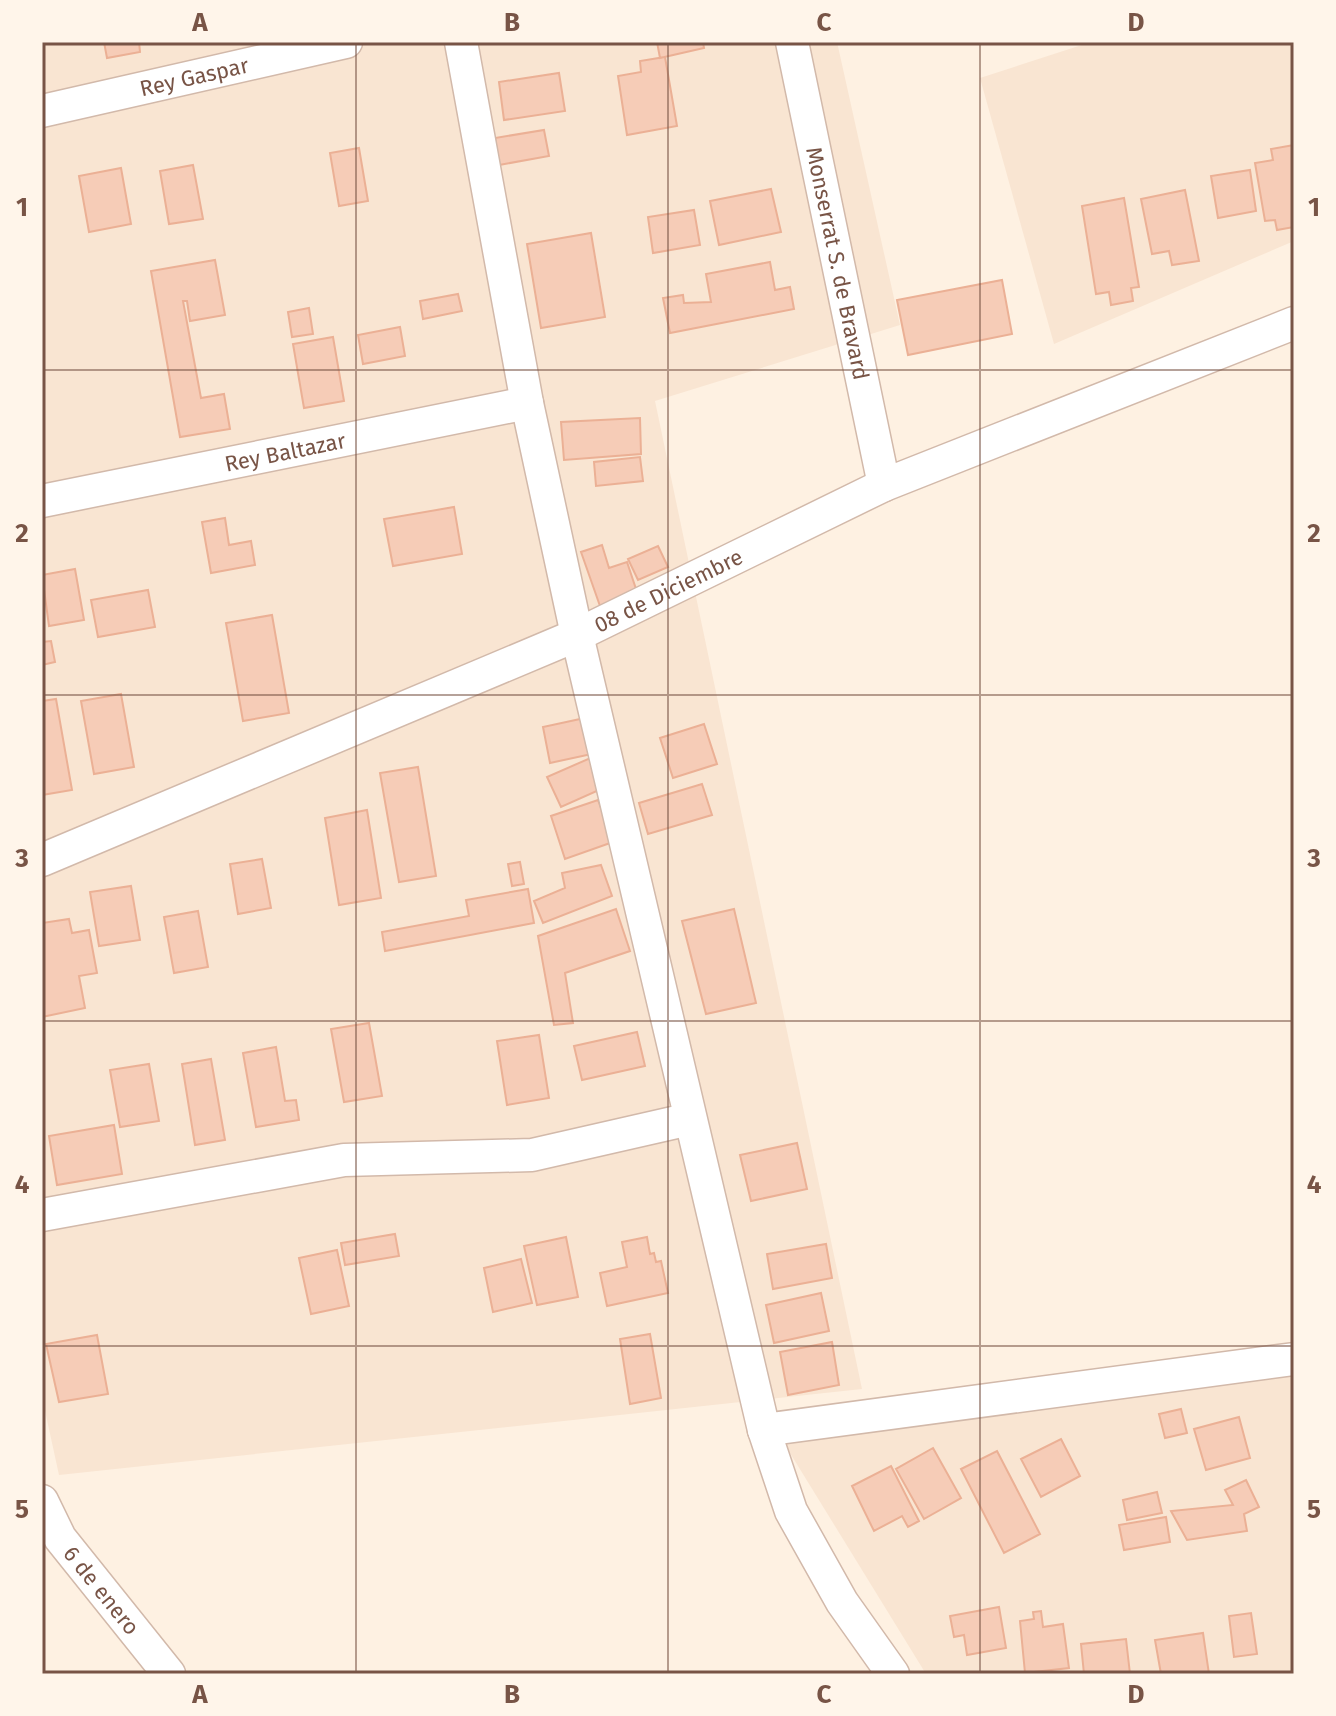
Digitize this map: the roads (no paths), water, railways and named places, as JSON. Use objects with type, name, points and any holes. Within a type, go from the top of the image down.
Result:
[{"type":"street","name":"Rey Gaspar","points":[[42,111],[346,42]]},
{"type":"street","points":[[461,42],[527,403],[577,635],[764,1430],[791,1511],[842,1602],[893,1674]]},
{"type":"street","name":"Monserrat S. de Bravard","points":[[792,42],[884,485]]},
{"type":"street","name":"08 de Diciembre","points":[[42,860],[577,635],[884,485],[1294,323]]},
{"type":"street","name":"Rey Baltazar","points":[[42,501],[527,403]]},
{"type":"street","points":[[42,1215],[344,1160],[532,1155],[690,1119]]},
{"type":"street","points":[[764,1430],[1294,1359]]},
{"type":"street","name":"6 de enero","points":[[42,1501],[51,1539],[169,1674]]}]
